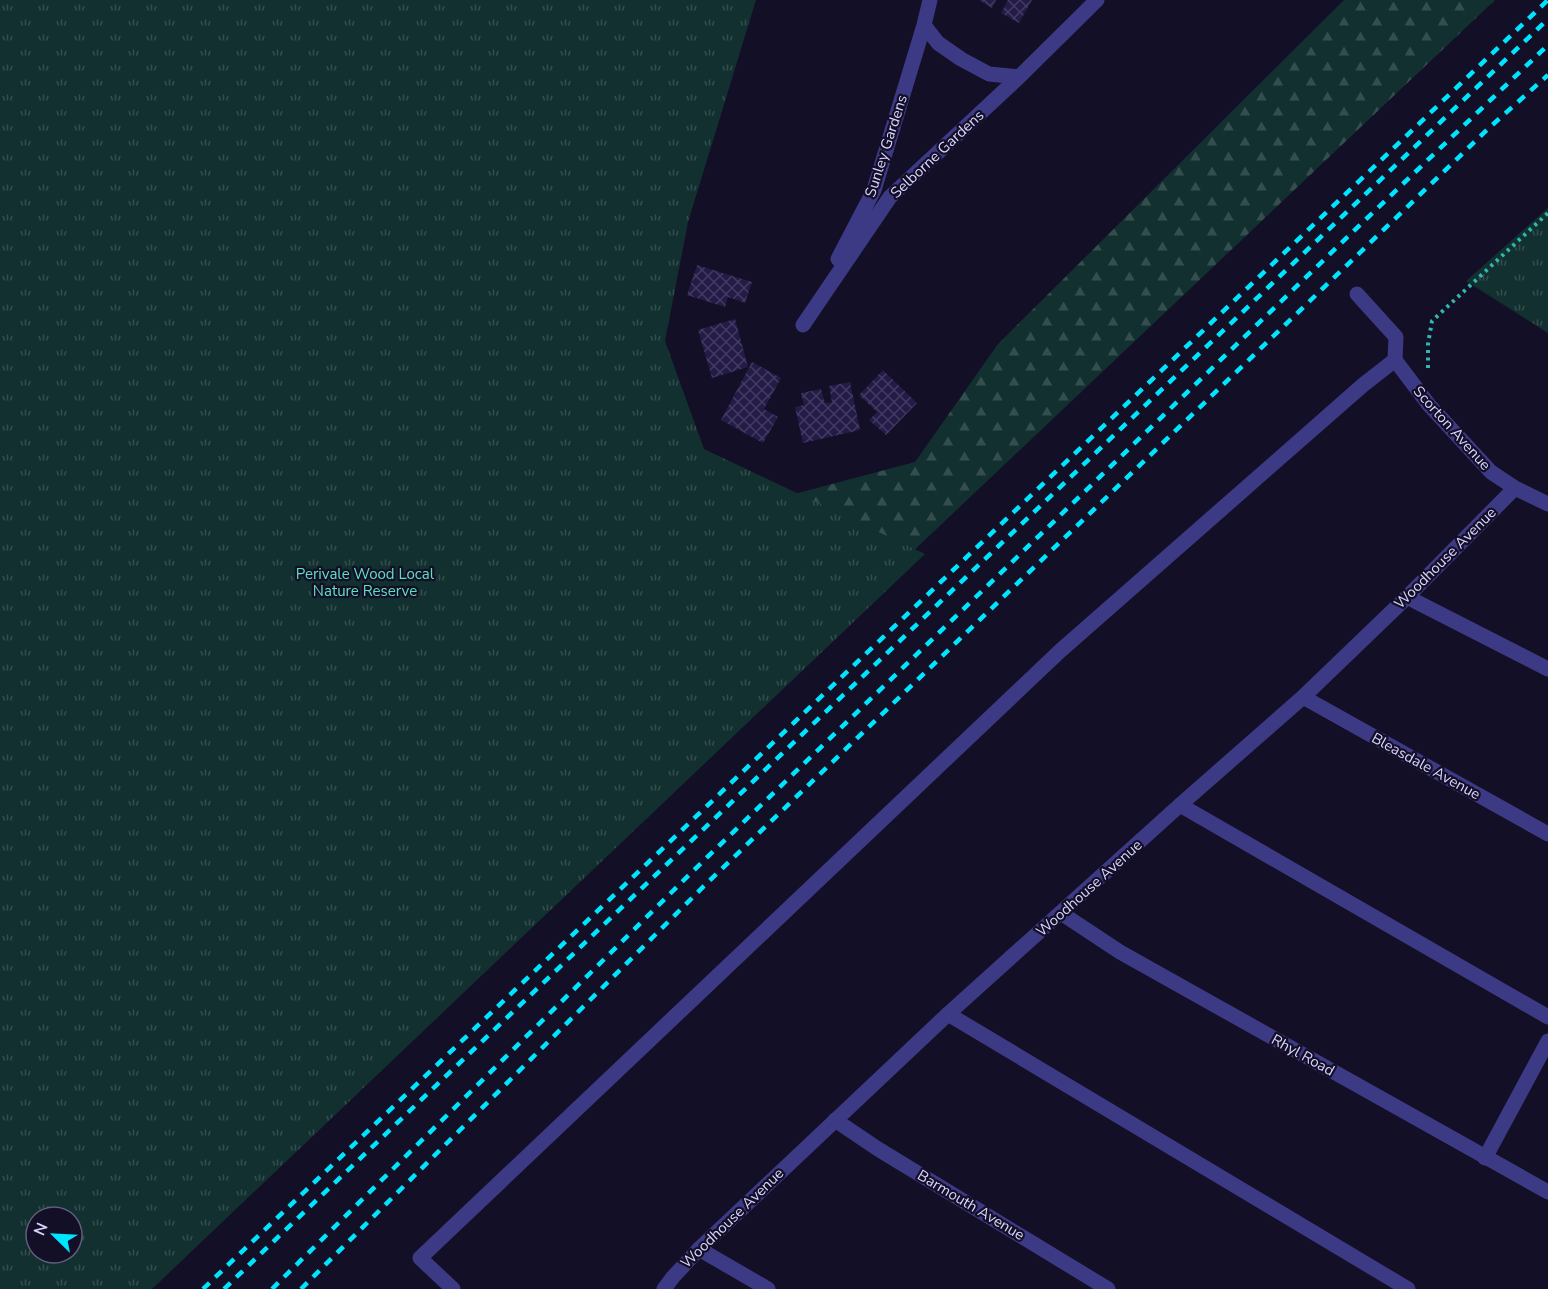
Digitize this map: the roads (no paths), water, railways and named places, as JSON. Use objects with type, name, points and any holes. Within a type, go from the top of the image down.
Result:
[{"type":"street","name":"Sunley Gardens","points":[[803,326],[874,190],[930,0]]},
{"type":"street","name":"Selborne Gardens","points":[[803,326],[890,197],[1097,0]]},
{"type":"street","points":[[924,25],[938,43],[989,74],[1018,77]]},
{"type":"street","points":[[453,1289],[420,1258],[1060,651],[1363,385],[1395,360],[1396,337],[1357,294]]},
{"type":"street","name":"Scorton Avenue","points":[[1395,360],[1429,405],[1491,472],[1515,488],[1548,504]]},
{"type":"street","name":"Woodhouse Avenue","points":[[664,1289],[699,1249],[948,1014],[1303,697],[1407,597],[1515,488]]},
{"type":"street","points":[[1407,597],[1548,669]]},
{"type":"street","name":"Bleasdale Avenue","points":[[1303,697],[1548,834]]},
{"type":"street","points":[[1180,805],[1548,1017]]},
{"type":"street","name":"Rhyl Road","points":[[1061,913],[1120,952],[1548,1192]]},
{"type":"street","points":[[948,1014],[1408,1289]]},
{"type":"street","points":[[1485,1158],[1548,1041]]},
{"type":"street","name":"Barmouth Avenue","points":[[835,1120],[878,1149],[1108,1289]]},
{"type":"street","points":[[699,1249],[768,1289]]},
{"type":"railway","points":[[203,1289],[1548,0]]},
{"type":"railway","points":[[224,1289],[1548,19]]},
{"type":"railway","points":[[272,1289],[692,872],[1548,45]]},
{"type":"railway","points":[[301,1289],[705,885],[1490,127],[1548,75]]},
{"type":"park label","name":"Perivale Wood Local Nature Reserve","points":[[365,582]]}]
